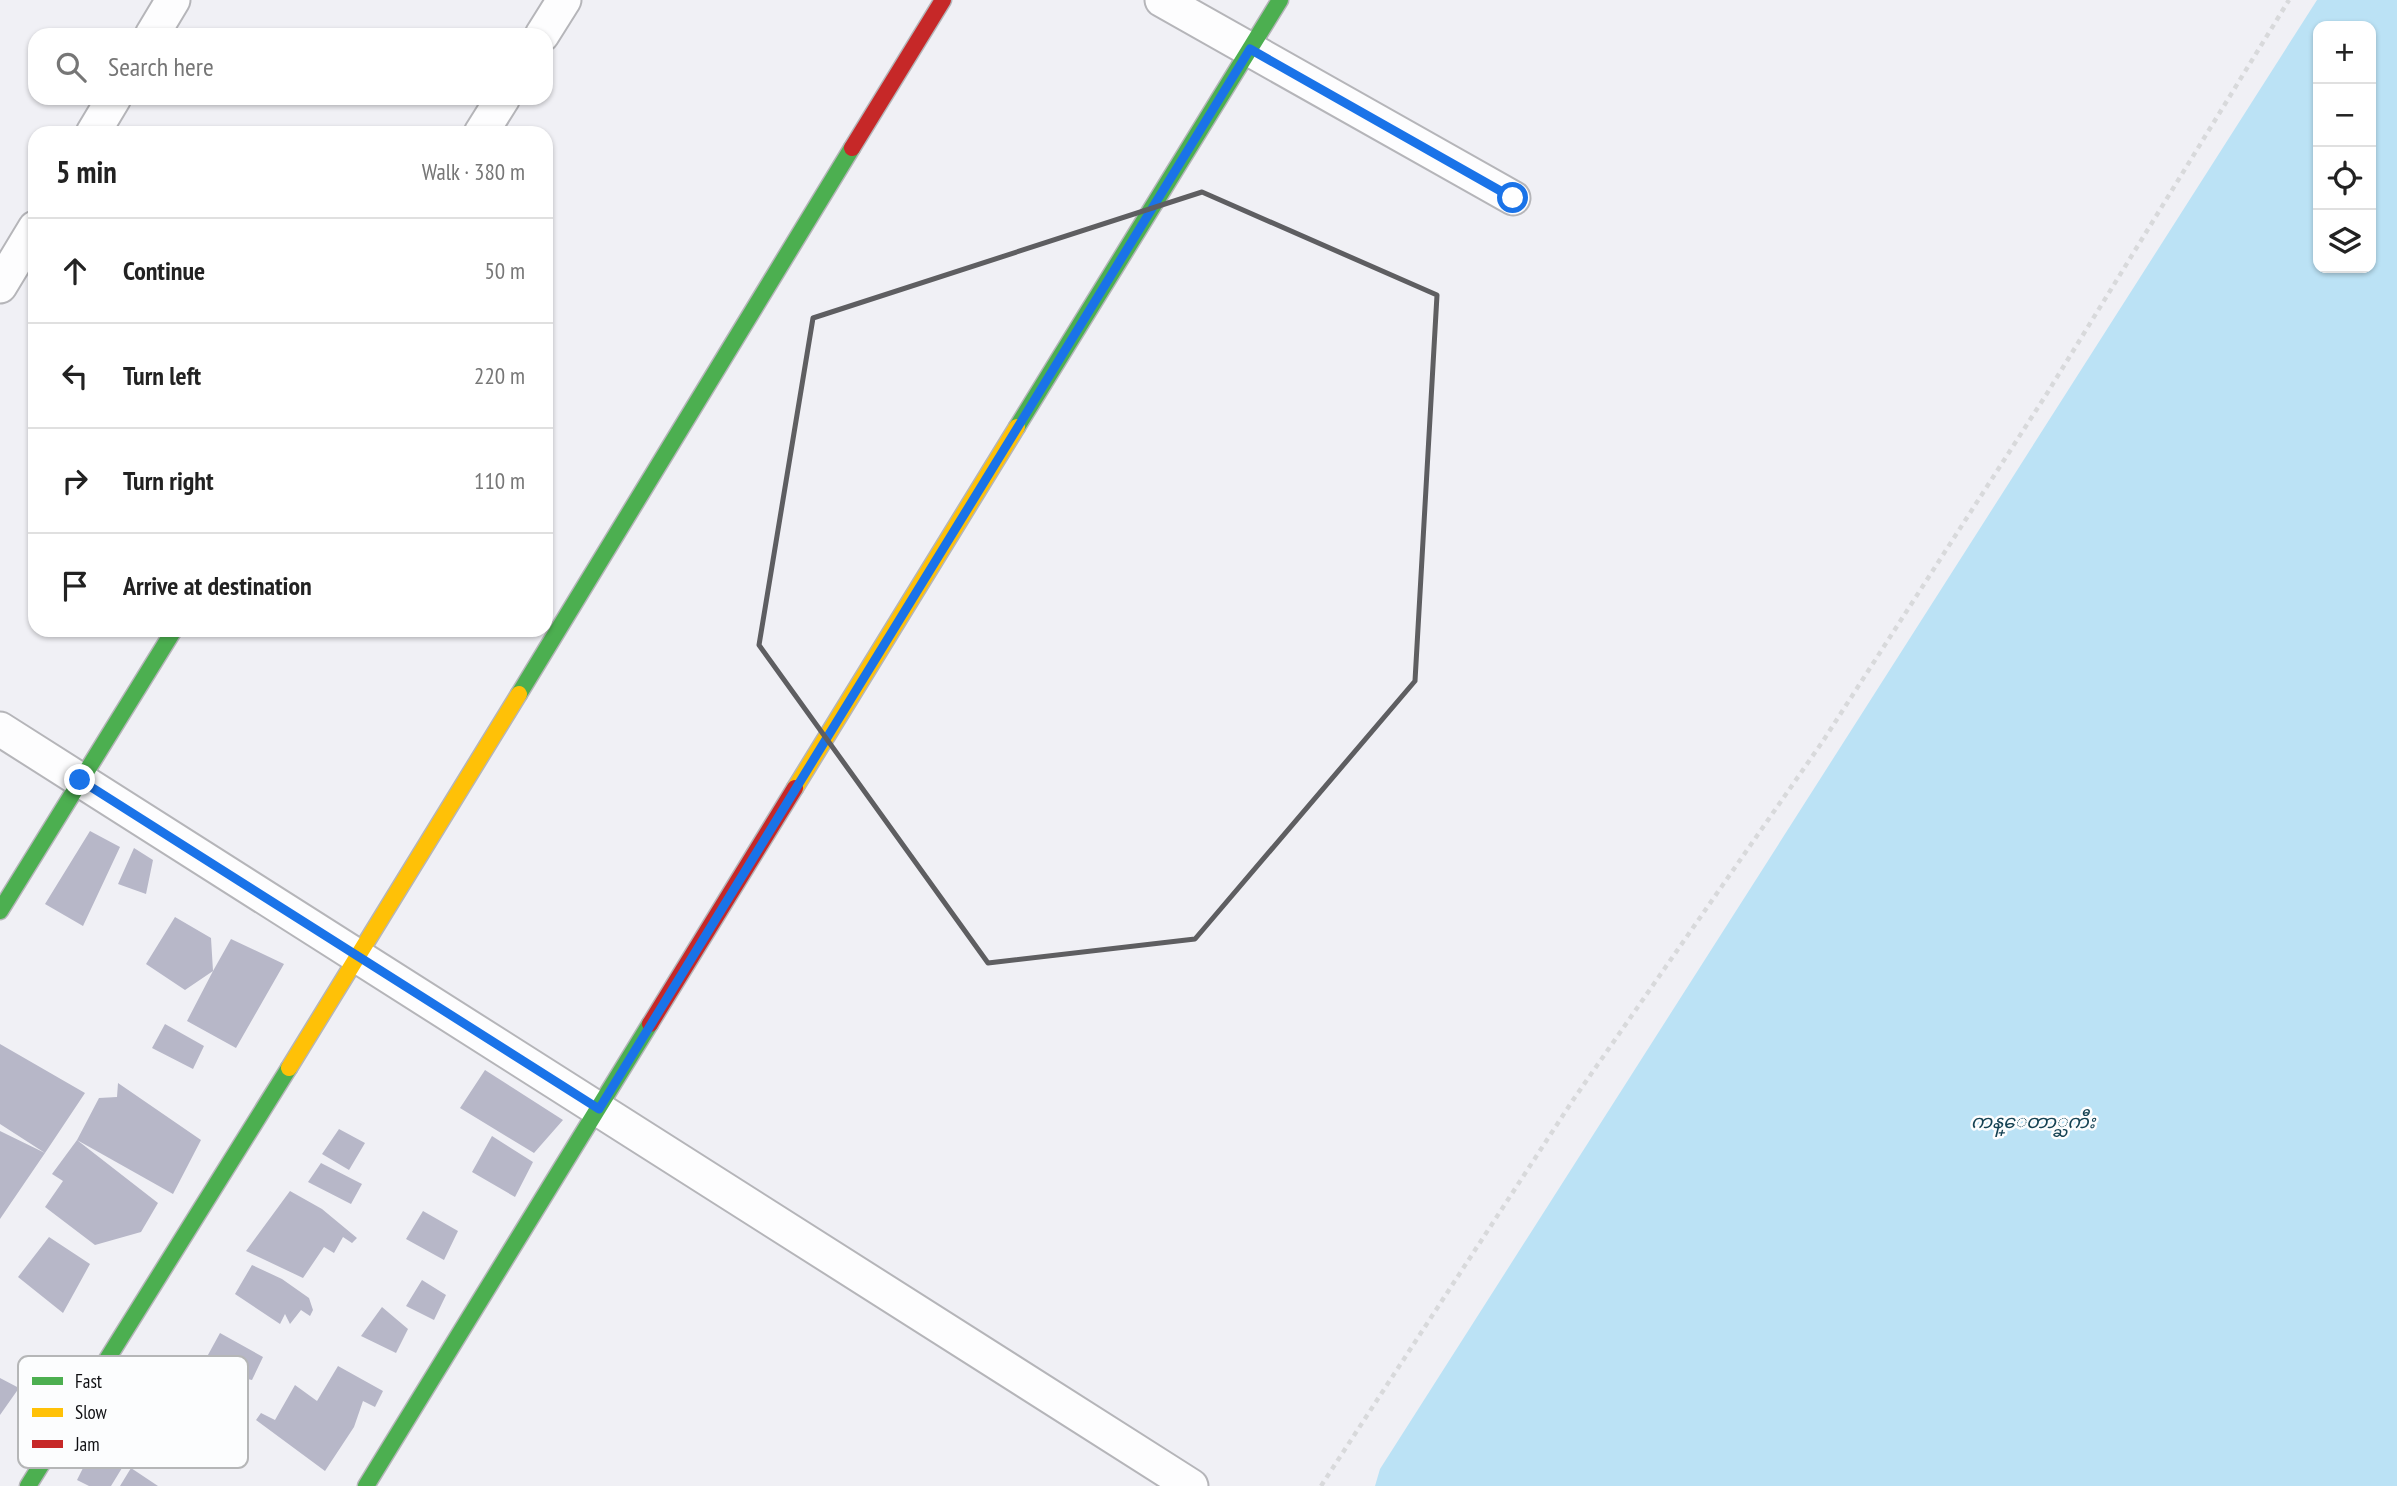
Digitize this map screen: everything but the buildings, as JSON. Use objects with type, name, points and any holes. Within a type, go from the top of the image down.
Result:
[{"type":"street","points":[[156,28],[173,0]]},
{"type":"street","points":[[546,28],[564,0]]},
{"type":"street","points":[[109,1356],[359,957],[943,0]]},
{"type":"street","points":[[1162,0],[1513,198]]},
{"type":"street","points":[[366,1486],[1280,0]]},
{"type":"street","points":[[97,126],[110,105]]},
{"type":"street","points":[[485,126],[499,105]]},
{"type":"street","points":[[0,286],[28,240]]},
{"type":"street","points":[[0,911],[170,637]]},
{"type":"street","points":[[0,729],[1191,1486]]},
{"type":"street","points":[[28,1486],[39,1468]]},
{"type":"path","points":[[1321,1486],[1573,1100],[1823,741],[2046,395],[2289,0]]},
{"type":"highlighted area","points":[[1202,192],[1437,295],[1415,681],[1195,939],[988,963],[759,645],[813,318]]},
{"type":"water","name":"ကန္ေတာ္ႀကီး","points":[[2317,0],[2397,0],[2397,1486],[1375,1486],[1380,1469]]},
{"type":"traffic: fast","points":[[1017,427],[1280,0]]},
{"type":"traffic: fast","points":[[519,694],[852,148]]},
{"type":"traffic: fast","points":[[0,911],[170,637]]},
{"type":"traffic: fast","points":[[366,1486],[650,1024]]},
{"type":"traffic: fast","points":[[109,1356],[289,1068]]},
{"type":"traffic: fast","points":[[28,1486],[39,1468]]},
{"type":"traffic: slow","points":[[795,788],[1017,427]]},
{"type":"traffic: slow","points":[[289,1068],[519,694]]},
{"type":"traffic: jam","points":[[852,148],[943,0]]},
{"type":"traffic: jam","points":[[650,1024],[795,788]]},
{"type":"route","points":[[80,780],[599,1109],[1250,49],[1513,198]]}]
